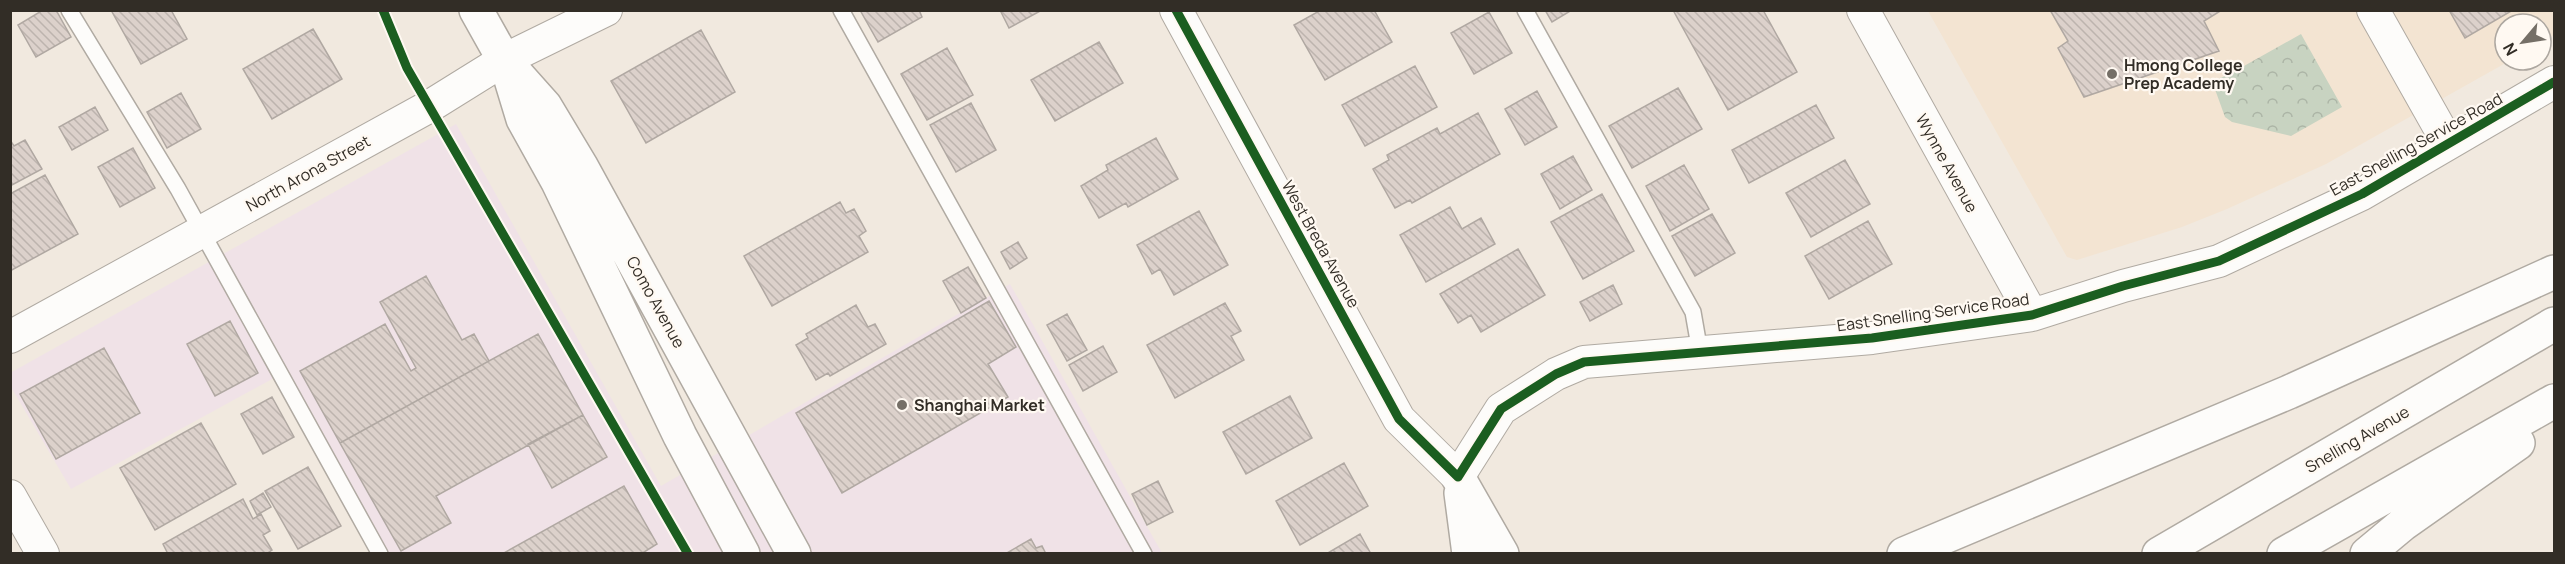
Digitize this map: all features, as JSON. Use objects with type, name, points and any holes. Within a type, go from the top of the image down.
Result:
[{"type":"main road","name":"Como Avenue","points":[[476,10],[504,60],[523,119],[558,182],[680,436],[743,554]]},
{"type":"main road","name":"Como Avenue","points":[[504,60],[545,106],[581,166],[794,554]]},
{"type":"main road","points":[[1904,554],[2289,392],[2554,272]]},
{"type":"main road","name":"Snelling Avenue","points":[[2159,554],[2554,324]]},
{"type":"main road","points":[[2284,554],[2554,401]]},
{"type":"main road","points":[[2367,554],[2403,524],[2554,417]]},
{"type":"main road","points":[[1458,477],[1469,554]]},
{"type":"main road","points":[[1458,477],[1502,554]]},
{"type":"street","name":"North Arona Street","points":[[10,337],[430,106],[504,60],[606,10]]},
{"type":"street","name":"West Breda Avenue","points":[[1176,10],[1399,418],[1458,477]]},
{"type":"street","name":"Wynne Avenue","points":[[1863,10],[2032,315]]},
{"type":"street","points":[[2373,10],[2448,143]]},
{"type":"street","name":"East Snelling Service Road","points":[[1458,477],[1501,408],[1556,374],[1584,362],[1872,338],[2032,315],[2123,286],[2219,261],[2362,194],[2554,82]]},
{"type":"street","points":[[10,496],[43,554]]},
{"type":"lane","points":[[69,10],[178,189],[380,554]]},
{"type":"lane","points":[[841,10],[1144,554]]},
{"type":"lane","points":[[1525,10],[1693,312],[1700,352]]},
{"type":"shaded area","points":[[2554,10],[2554,35],[2553,12],[2493,12],[2493,70],[2326,164],[2182,227],[2077,260],[2067,257],[1928,11]]},
{"type":"shaded area","points":[[456,124],[661,486],[1010,284],[1162,553],[371,553],[274,378],[71,489],[11,387],[10,373]]},
{"type":"green space","points":[[2301,34],[2342,107],[2291,136],[2232,122],[2225,117],[2212,81],[2228,75]]},
{"type":"building","points":[[43,10],[56,10],[71,37],[36,57],[18,25]]},
{"type":"building","points":[[111,10],[171,10],[187,39],[141,64]]},
{"type":"building","points":[[860,10],[919,10],[922,17],[878,42]]},
{"type":"building","points":[[1000,10],[1042,10],[1009,28]]},
{"type":"building","points":[[1321,10],[1374,10],[1392,42],[1325,80],[1294,25]]},
{"type":"building","points":[[1545,10],[1572,10],[1552,22]]},
{"type":"building","points":[[1673,10],[1763,10],[1797,72],[1728,110]]},
{"type":"building","name":"Hmong College Prep Academy","points":[[2050,10],[2222,10],[2204,21],[2219,51],[2084,97],[2058,48],[2068,41]]},
{"type":"building","points":[[2449,10],[2513,10],[2493,12],[2493,22],[2465,38]]},
{"type":"building","points":[[1489,12],[1512,53],[1474,74],[1451,33]]},
{"type":"building","points":[[313,29],[342,79],[272,119],[243,69]]},
{"type":"building","points":[[701,30],[735,92],[646,143],[611,81]]},
{"type":"building","points":[[1099,42],[1123,83],[1055,121],[1031,80]]},
{"type":"building","points":[[947,48],[973,95],[927,120],[901,74]]},
{"type":"building","points":[[1415,66],[1437,107],[1365,146],[1342,105]]},
{"type":"building","points":[[1678,88],[1702,129],[1632,168],[1609,126]]},
{"type":"building","points":[[1537,91],[1557,127],[1525,145],[1505,109]]},
{"type":"building","points":[[181,93],[201,129],[167,148],[147,112]]},
{"type":"building","points":[[971,103],[996,150],[956,172],[930,125]]},
{"type":"building","points":[[1816,105],[1834,138],[1749,183],[1732,150]]},
{"type":"building","points":[[95,107],[108,130],[72,150],[59,127]]},
{"type":"building","points":[[1478,113],[1500,154],[1412,203],[1410,200],[1395,208],[1373,169],[1389,160],[1387,155],[1437,128],[1440,134]]},
{"type":"building","points":[[1156,138],[1178,179],[1128,207],[1126,203],[1099,218],[1081,186],[1108,170],[1106,165]]},
{"type":"building","points":[[10,140],[14,146],[25,140],[42,169],[10,186]]},
{"type":"building","points":[[133,148],[155,188],[120,207],[98,167]]},
{"type":"building","points":[[1573,156],[1592,190],[1560,209],[1541,174]]},
{"type":"building","points":[[1845,160],[1870,204],[1811,237],[1786,193]]},
{"type":"building","points":[[1684,165],[1709,209],[1670,231],[1646,186]]},
{"type":"building","points":[[45,175],[78,234],[10,271],[10,194]]},
{"type":"building","points":[[1602,194],[1634,251],[1583,279],[1551,222]]},
{"type":"building","points":[[840,202],[846,213],[854,209],[866,231],[859,236],[868,252],[772,306],[744,256]]},
{"type":"building","points":[[1450,207],[1462,229],[1481,218],[1495,244],[1426,282],[1400,235]]},
{"type":"building","points":[[1199,211],[1228,265],[1174,295],[1160,269],[1152,274],[1137,245]]},
{"type":"building","points":[[1712,214],[1735,253],[1695,276],[1672,236]]},
{"type":"building","points":[[1868,221],[1892,264],[1829,299],[1805,256]]},
{"type":"building","points":[[1018,242],[1027,258],[1010,269],[1001,252]]},
{"type":"building","points":[[1518,249],[1545,295],[1481,332],[1471,315],[1458,323],[1440,294]]},
{"type":"building","points":[[968,267],[986,298],[961,313],[943,281]]},
{"type":"building","points":[[426,276],[462,340],[474,334],[489,361],[340,443],[300,371],[385,324],[411,371],[416,368],[380,302]]},
{"type":"building","points":[[1613,285],[1622,304],[1590,321],[1580,302]]},
{"type":"building","name":"Shanghai Market","points":[[989,301],[1016,347],[988,364],[1008,397],[842,493],[796,413]]},
{"type":"building","points":[[1225,303],[1241,331],[1231,336],[1244,360],[1175,398],[1147,345]]},
{"type":"building","points":[[856,305],[868,327],[875,324],[886,344],[830,376],[828,373],[816,380],[796,345],[808,338],[806,334]]},
{"type":"building","points":[[1067,314],[1087,350],[1067,361],[1047,325]]},
{"type":"building","points":[[230,321],[258,373],[215,396],[187,344]]},
{"type":"building","points":[[538,334],[583,415],[436,496],[451,523],[401,551],[340,443]]},
{"type":"building","points":[[1103,346],[1117,372],[1083,391],[1069,365]]},
{"type":"building","points":[[104,348],[140,413],[56,459],[20,394]]},
{"type":"building","points":[[1290,396],[1312,438],[1246,474],[1223,432]]},
{"type":"building","points":[[272,397],[294,437],[263,454],[241,414]]},
{"type":"building","points":[[583,415],[607,457],[552,488],[528,444]]},
{"type":"building","points":[[201,423],[236,484],[155,530],[120,468]]},
{"type":"building","points":[[1344,463],[1368,506],[1300,545],[1276,501]]},
{"type":"building","points":[[308,467],[341,526],[298,549],[265,491]]},
{"type":"building","points":[[1158,481],[1173,512],[1147,525],[1132,494]]},
{"type":"building","points":[[624,486],[657,544],[641,554],[502,554]]},
{"type":"building","points":[[263,493],[271,507],[257,515],[250,501]]},
{"type":"building","points":[[243,499],[253,519],[261,514],[270,531],[263,535],[272,550],[266,554],[168,554],[163,544]]},
{"type":"building","points":[[1360,534],[1371,554],[1326,554]]},
{"type":"building","points":[[1031,539],[1036,548],[1042,546],[1046,554],[1005,554]]},
{"type":"cycle path","points":[[383,10],[407,68],[688,554]]},
{"type":"cycle path","points":[[1176,10],[1399,419],[1458,477],[1501,409],[1556,374],[1584,362],[1872,338],[2032,315],[2123,286],[2219,261],[2362,194],[2554,82]]},
{"type":"place","name":"Hmong College Prep Academy","points":[[2112,74]]},
{"type":"place","name":"Shanghai Market","points":[[902,405]]}]
